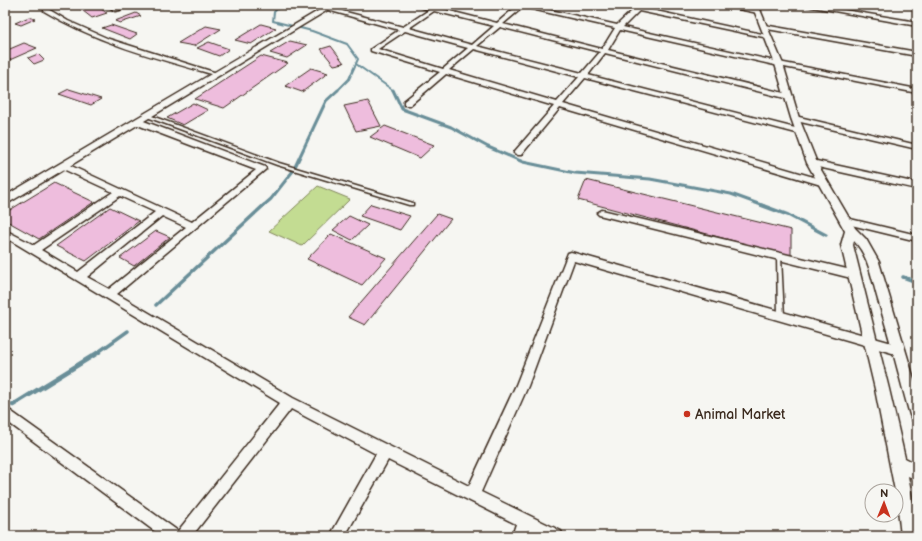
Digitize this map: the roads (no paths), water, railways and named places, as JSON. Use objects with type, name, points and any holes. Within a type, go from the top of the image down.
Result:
[{"type":"street","points":[[110,5],[117,10]]},
{"type":"street","points":[[417,5],[436,7],[498,25],[789,97]]},
{"type":"street","points":[[407,103],[521,5],[779,64],[917,91]]},
{"type":"street","points":[[621,5],[640,7],[768,36]]},
{"type":"street","points":[[721,5],[757,8],[779,64],[795,118],[812,163],[848,226],[862,242],[873,262],[917,415]]},
{"type":"street","points":[[804,5],[917,24]]},
{"type":"street","points":[[5,201],[330,7],[405,29],[800,132]]},
{"type":"street","points":[[436,7],[373,50],[824,183]]},
{"type":"street","points":[[518,153],[582,75],[604,51],[620,27],[640,7]]},
{"type":"street","points":[[46,10],[67,23],[100,38],[217,74]]},
{"type":"street","points":[[764,27],[917,54]]},
{"type":"street","points":[[795,118],[917,147]]},
{"type":"street","points":[[109,295],[262,169],[138,122]]},
{"type":"street","points":[[812,163],[917,186]]},
{"type":"street","points":[[64,166],[118,193],[192,226]]},
{"type":"street","points":[[34,250],[118,193]]},
{"type":"street","points":[[79,277],[161,212]]},
{"type":"street","points":[[602,213],[855,275]]},
{"type":"street","points":[[848,226],[917,238]]},
{"type":"street","points":[[848,226],[847,244],[872,343],[899,464],[910,536]]},
{"type":"street","points":[[5,233],[289,402],[385,452],[556,536]]},
{"type":"street","points":[[473,494],[522,386],[571,256],[899,350]]},
{"type":"street","points":[[5,413],[184,535],[289,402]]},
{"type":"street","points":[[337,536],[385,452]]},
{"type":"street","points":[[899,464],[917,472]]},
{"type":"street","points":[[519,536],[525,520]]},
{"type":"lane","points":[[148,116],[278,164],[411,204]]},
{"type":"lane","points":[[779,257],[781,317]]},
{"type":"waterway","points":[[281,5],[274,12],[273,21],[312,31],[347,44],[358,59],[349,79],[338,90]]},
{"type":"waterway","points":[[356,64],[393,90]]},
{"type":"waterway","points":[[263,206],[271,199],[293,171],[326,101],[338,90]]},
{"type":"waterway","points":[[393,90],[402,109],[451,127],[488,147],[523,162],[575,173],[650,179],[731,194],[764,206]]},
{"type":"waterway","points":[[156,305],[264,205]]},
{"type":"waterway","points":[[761,205],[788,215],[826,235]]},
{"type":"waterway","points":[[903,277],[917,282]]},
{"type":"waterway","points":[[97,353],[128,331]]},
{"type":"waterway","points":[[13,405],[99,352]]},
{"type":"place","name":"Animal Market","points":[[687,414]]}]
